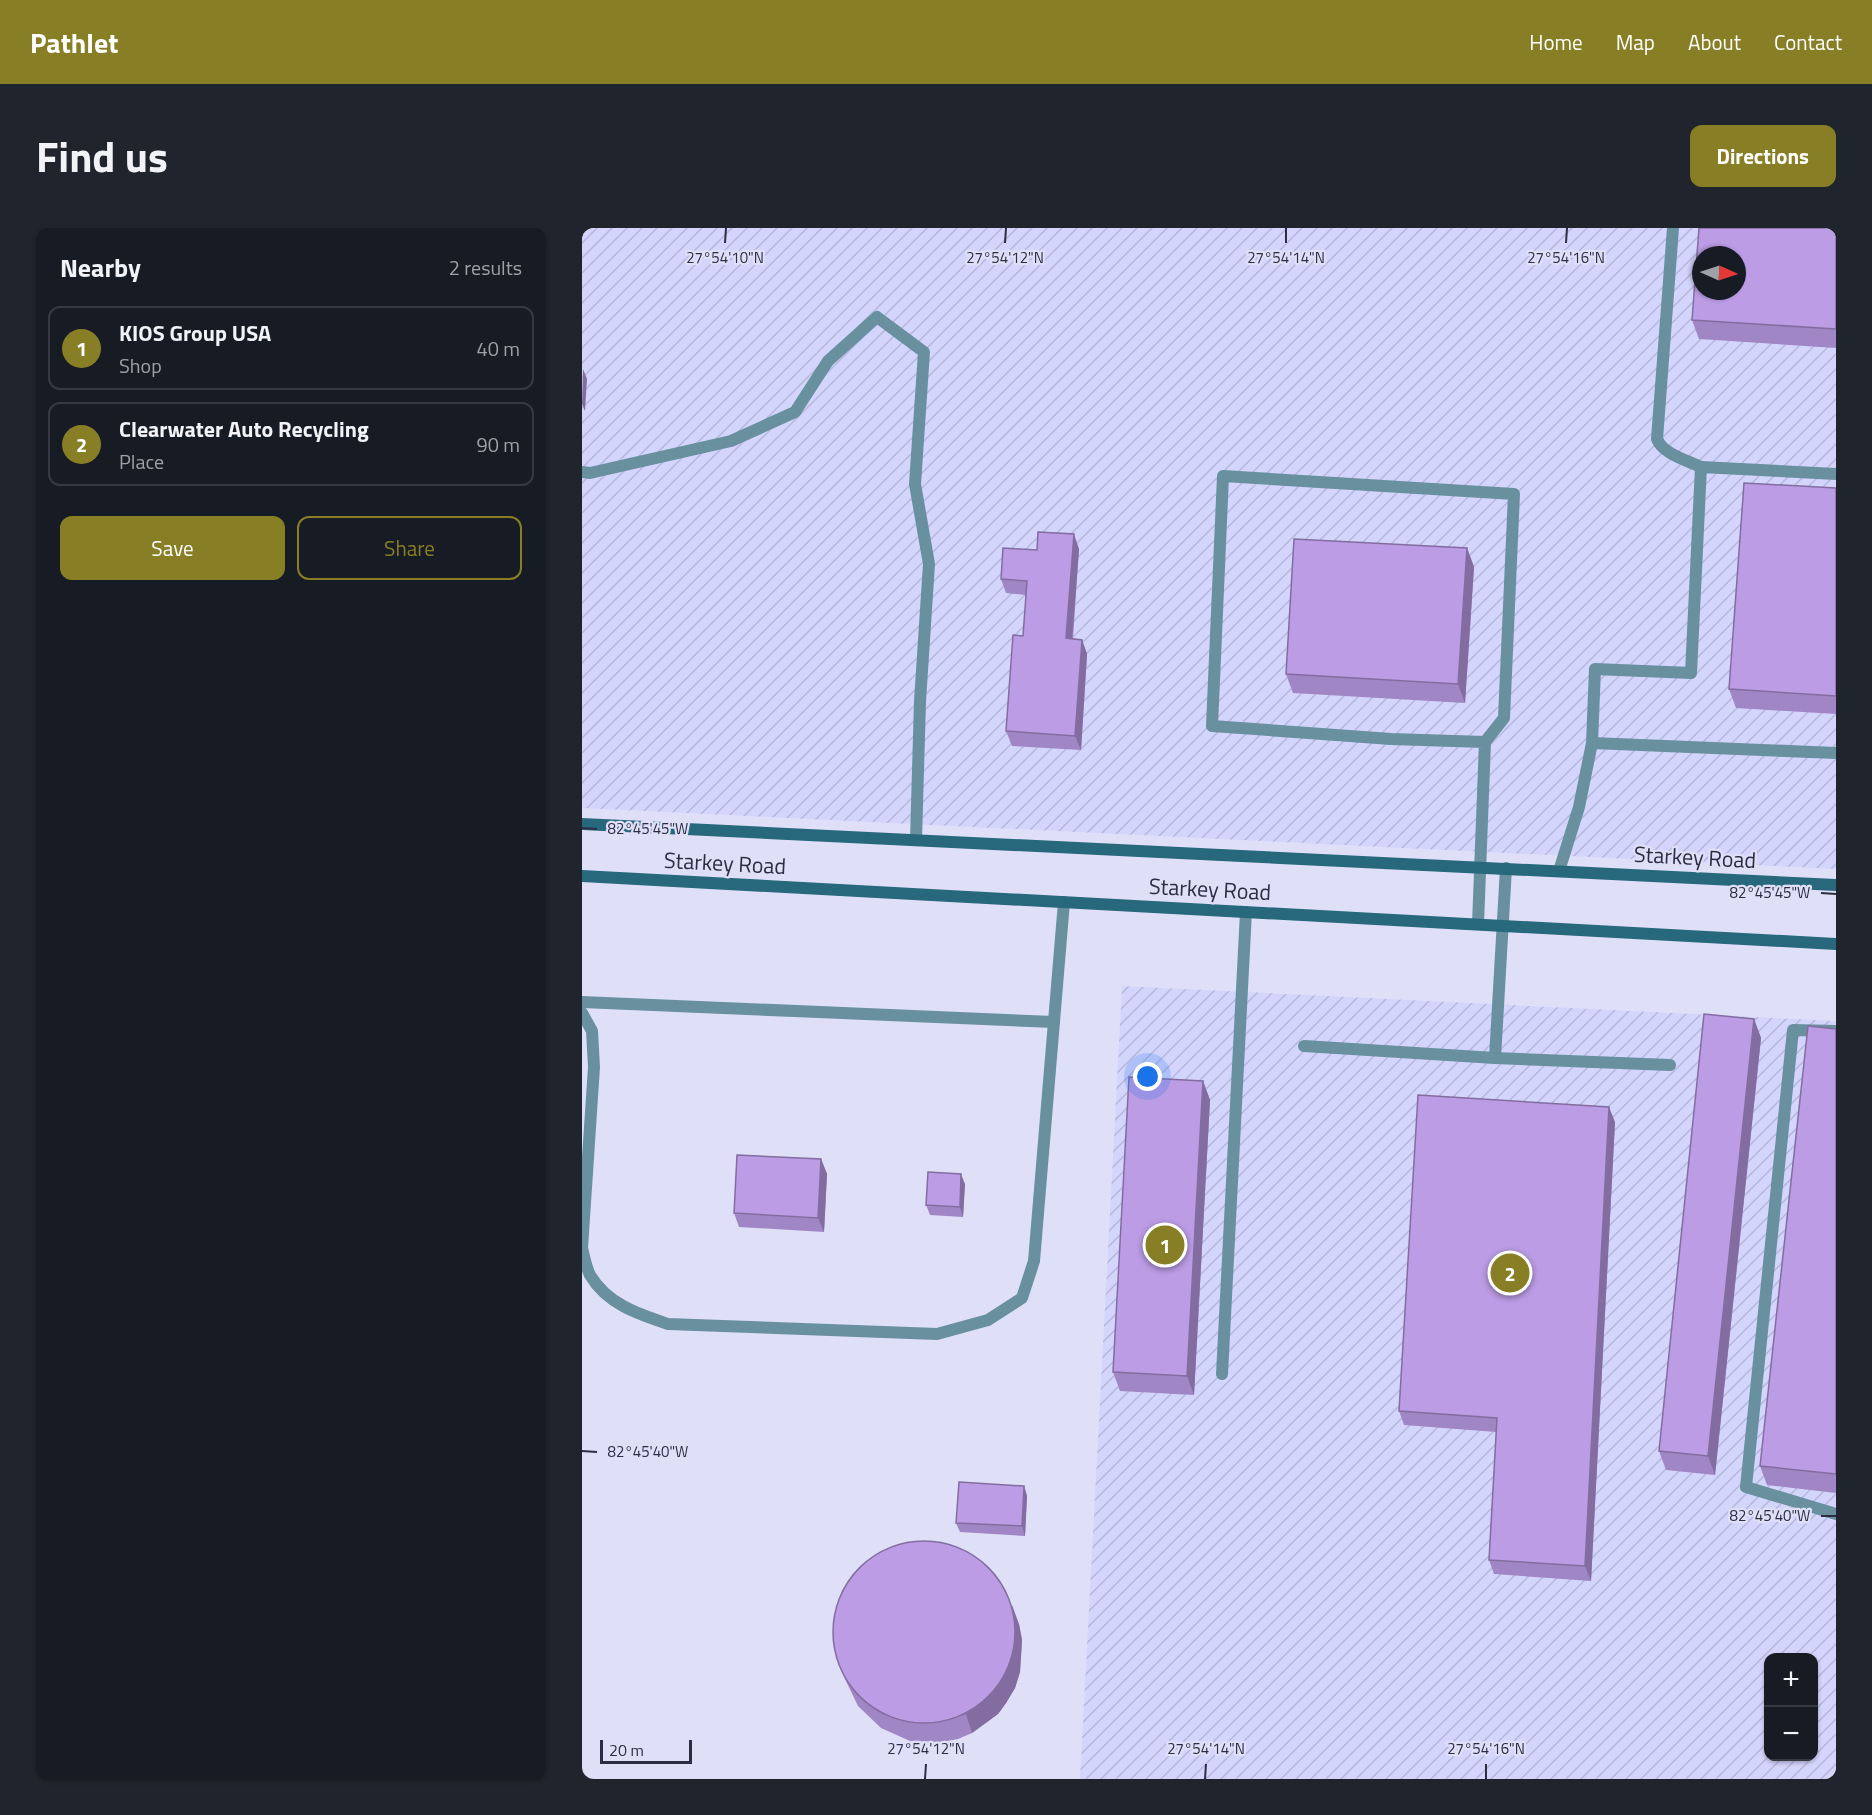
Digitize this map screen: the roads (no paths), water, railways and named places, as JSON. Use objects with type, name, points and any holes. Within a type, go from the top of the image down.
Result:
[{"type":"main road","name":"Starkey Road","points":[[582,824],[1836,885]]},
{"type":"main road","name":"Starkey Road","points":[[582,876],[1836,944]]},
{"type":"lane","points":[[1673,228],[1658,443],[1668,451],[1701,466],[1836,474]]},
{"type":"lane","points":[[582,472],[731,441],[795,412],[828,361],[877,317],[924,352],[915,484],[929,564],[920,701],[916,840]]},
{"type":"lane","points":[[1559,871],[1579,807],[1592,743],[1595,669],[1691,673],[1701,466]]},
{"type":"lane","points":[[1478,924],[1485,742],[1504,718],[1514,494],[1223,476],[1212,726],[1390,739],[1485,742]]},
{"type":"lane","points":[[1592,743],[1836,753]]},
{"type":"lane","points":[[1495,1058],[1506,868]]},
{"type":"lane","points":[[582,1013],[592,1031],[594,1067],[582,1248],[589,1273],[604,1293],[631,1311],[668,1323],[937,1334],[988,1320],[1022,1298],[1034,1261],[1064,902]]},
{"type":"lane","points":[[1222,1374],[1246,912]]},
{"type":"lane","points":[[582,1002],[1054,1022]]},
{"type":"lane","points":[[1836,1031],[1793,1030],[1746,1487],[1836,1514]]},
{"type":"lane","points":[[1304,1046],[1495,1058],[1670,1065]]},
{"type":"place","name":"KIOS Group USA","points":[[1165,1245]]},
{"type":"place","name":"Clearwater Auto Recycling","points":[[1510,1273]]}]
